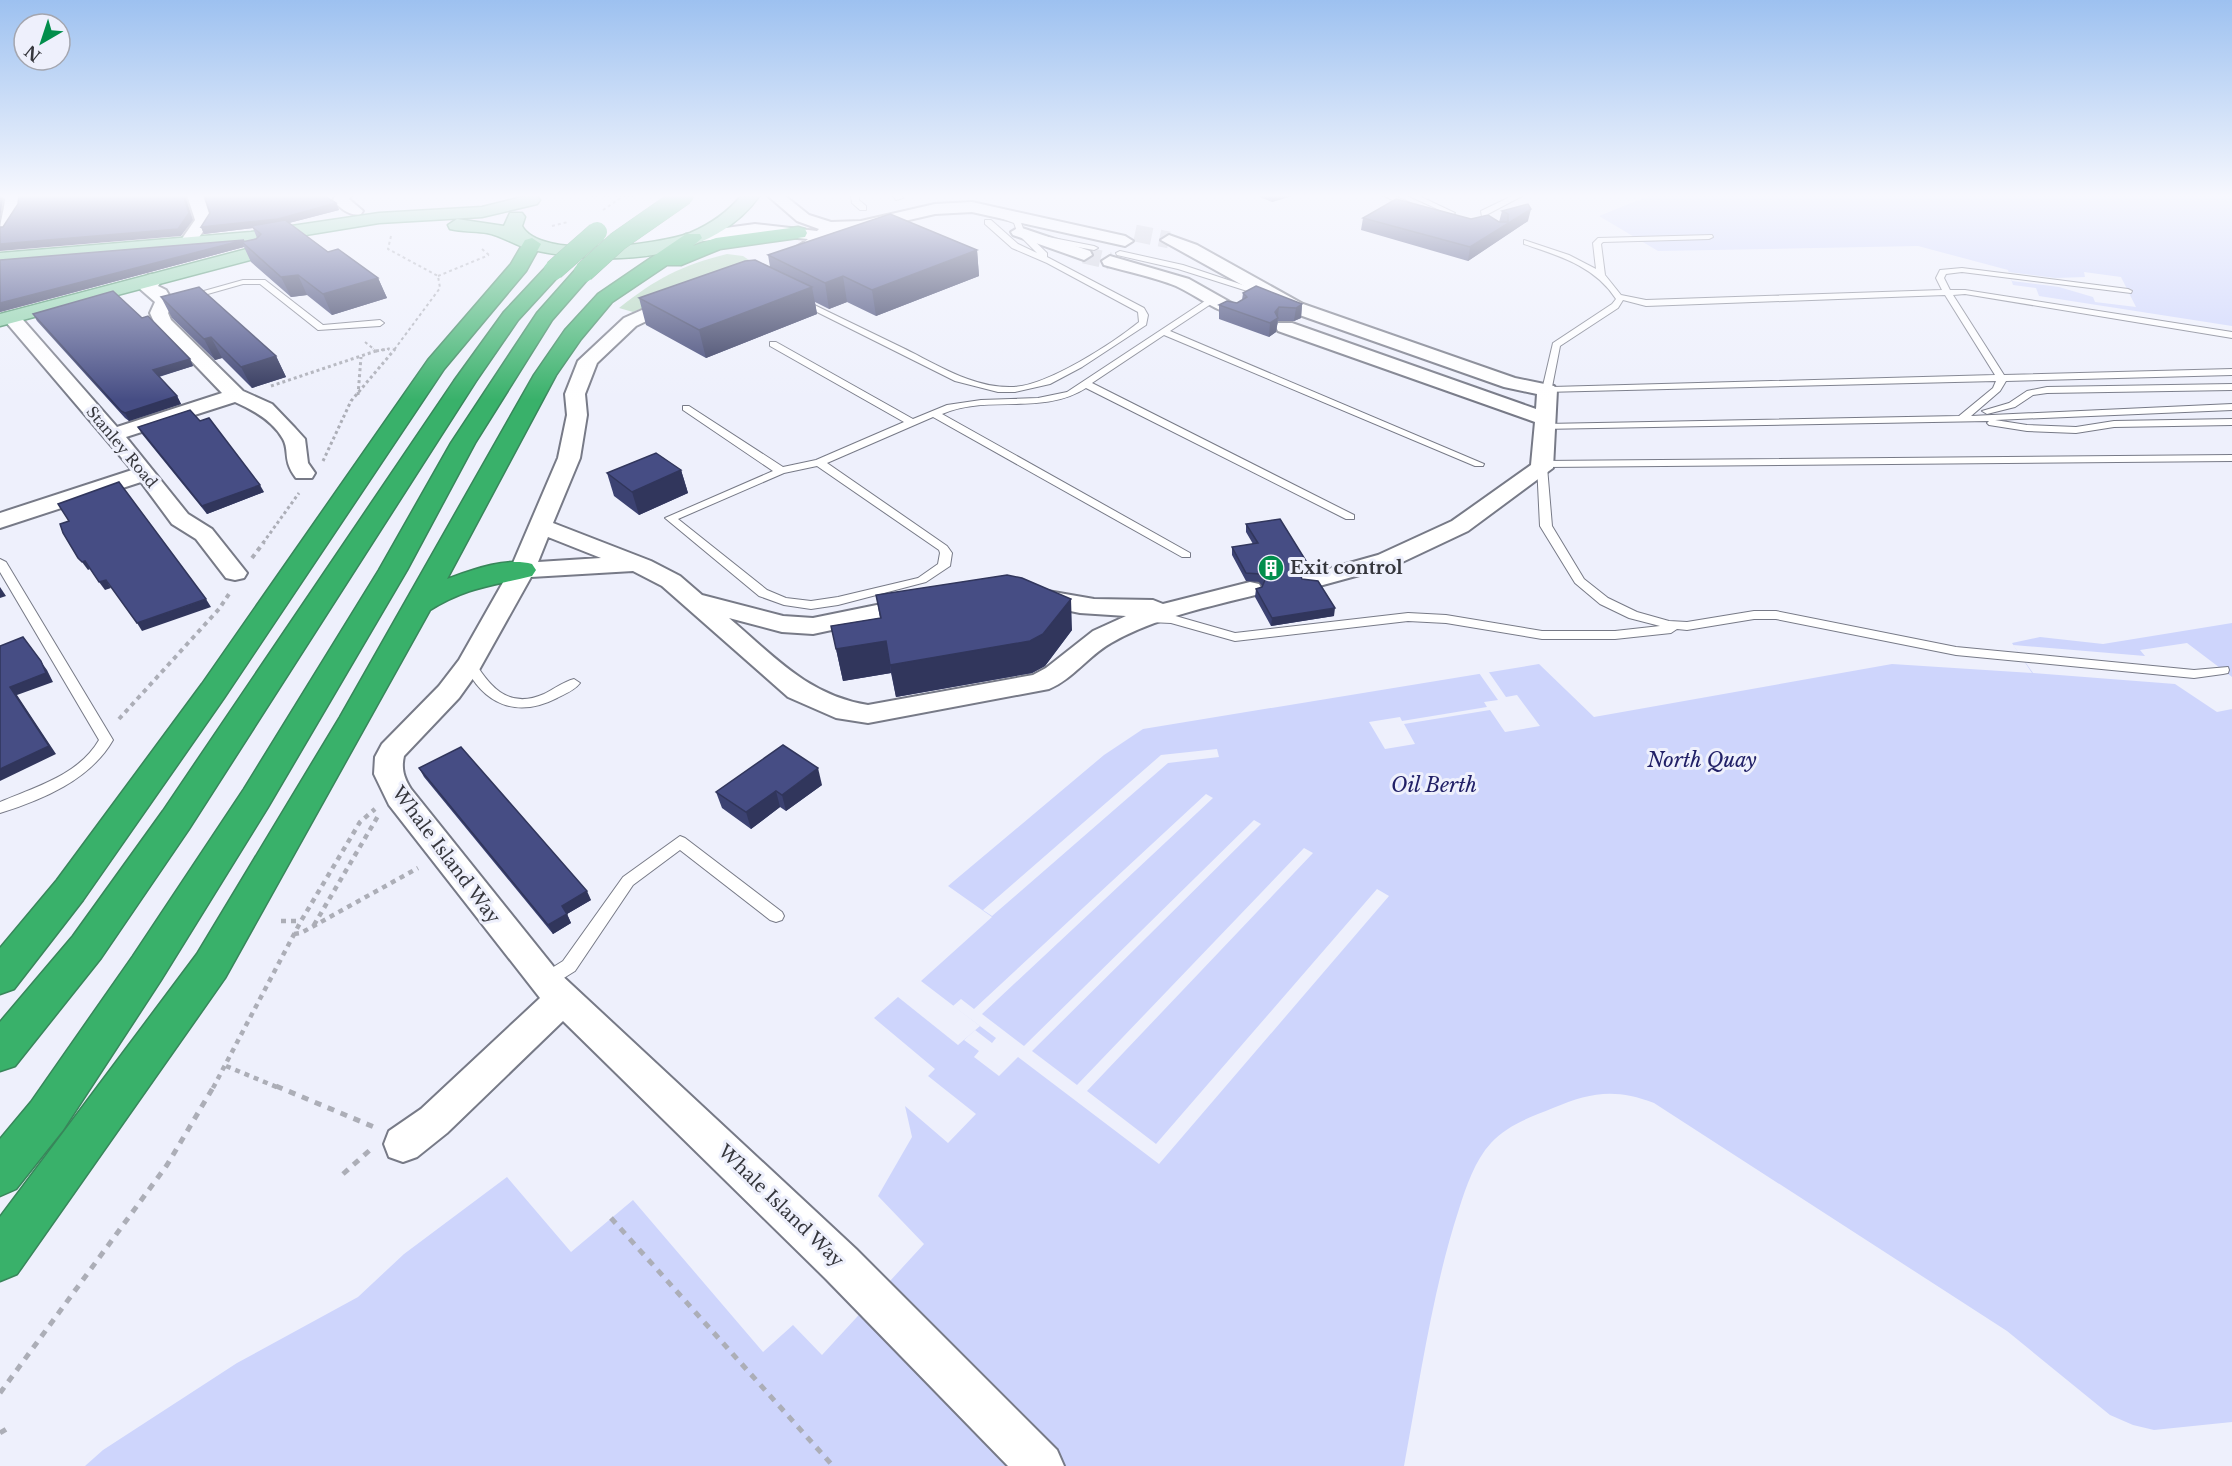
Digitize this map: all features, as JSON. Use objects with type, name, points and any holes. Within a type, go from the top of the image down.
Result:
[{"type":"highway","points":[[0,977],[70,890],[213,692],[436,365],[520,263]]},
{"type":"highway","points":[[0,1174],[47,1116],[147,968],[256,798],[393,570],[463,443],[544,317],[568,271],[574,263]]},
{"type":"highway","points":[[0,1053],[87,947],[163,840],[335,583],[465,381],[511,316],[580,263]]},
{"type":"highway","points":[[0,1257],[211,966],[356,717],[545,375],[592,314],[617,288],[655,263]]},
{"type":"highway","points":[[592,314],[654,272],[671,263]]},
{"type":"highway","points":[[416,606],[454,584],[489,573],[522,570]]},
{"type":"main road","points":[[5,318],[213,263]]},
{"type":"street","points":[[1150,263],[1211,300],[1235,310]]},
{"type":"street","points":[[1214,263],[1305,311],[1511,383],[1547,390],[1542,466],[1460,526],[1387,560],[1312,581]]},
{"type":"street","points":[[154,279],[148,288],[160,294],[164,302],[159,316],[238,395],[265,408],[294,440],[297,464],[304,473]]},
{"type":"street","name":"Whale Island Way","points":[[696,292],[663,304],[630,322],[588,361],[574,394],[577,415],[569,458],[522,570],[470,664],[449,692],[392,751],[387,760],[389,806],[554,989],[841,1264],[1041,1466]]},
{"type":"street","name":"Stanley Road","points":[[5,318],[146,473],[180,519],[204,534],[235,573]]},
{"type":"street","points":[[1285,327],[1545,423]]},
{"type":"street","points":[[112,435],[238,395]]},
{"type":"street","points":[[0,521],[146,473]]},
{"type":"street","points":[[541,526],[671,581],[798,691],[836,709],[868,714],[1039,683],[1053,676],[1099,639],[1179,607],[1250,589]]},
{"type":"street","points":[[522,570],[635,564]]},
{"type":"street","points":[[1010,592],[1075,607],[1100,609],[1179,607]]},
{"type":"street","points":[[696,601],[782,624],[813,626],[940,601]]},
{"type":"street","points":[[385,1140],[434,1121],[554,989]]},
{"type":"lane","points":[[789,296],[958,379],[995,389],[1027,388],[1056,380],[1138,327],[1144,320],[1141,310],[1135,306],[1055,263]]},
{"type":"lane","points":[[1170,263],[1279,299]]},
{"type":"lane","points":[[1583,263],[1601,274],[1620,297],[1646,303],[1947,292],[1980,294],[2232,335]]},
{"type":"lane","points":[[1600,263],[1601,274]]},
{"type":"lane","points":[[2002,378],[1947,292],[1940,276],[1946,271],[1955,270],[2128,291]]},
{"type":"lane","points":[[164,302],[243,282],[262,282],[321,328],[380,323]]},
{"type":"lane","points":[[1620,297],[1615,306],[1557,345],[1547,390],[2232,372]]},
{"type":"lane","points":[[819,462],[943,548],[946,553],[944,566],[933,574],[907,585],[838,601],[811,605],[784,601],[764,593],[670,518],[781,471],[819,462],[933,413],[970,404],[1051,399],[1070,394],[1211,300]]},
{"type":"lane","points":[[1164,332],[1479,464]]},
{"type":"lane","points":[[773,344],[911,422]]},
{"type":"lane","points":[[1961,418],[1997,389],[2002,378]]},
{"type":"lane","points":[[1086,384],[1350,517]]},
{"type":"lane","points":[[1961,418],[2012,405],[2036,391],[2232,387]]},
{"type":"lane","points":[[1545,423],[1961,418],[2232,407]]},
{"type":"lane","points":[[686,408],[781,471]]},
{"type":"lane","points":[[933,413],[1186,555]]},
{"type":"lane","points":[[1961,418],[2027,428],[2076,430],[2114,424],[2232,422]]},
{"type":"lane","points":[[1703,625],[1687,626],[1652,622],[1618,609],[1588,590],[1579,581],[1546,526],[1542,466],[2232,458]]},
{"type":"lane","points":[[0,562],[106,740],[102,749],[84,768],[0,808]]},
{"type":"lane","points":[[1148,618],[1172,619],[1235,637],[1408,617],[1440,618],[1553,635],[1631,634],[1703,625],[1754,615],[1776,615],[1926,646],[2022,658],[2194,674],[2223,670]]},
{"type":"lane","points":[[470,664],[477,679],[488,690],[502,699],[520,704],[535,702],[574,684]]},
{"type":"lane","points":[[554,989],[628,881],[680,842],[776,916]]},
{"type":"path","points":[[438,276],[469,263]]},
{"type":"path","points":[[354,326],[353,331],[376,351]]},
{"type":"path","points":[[238,395],[394,347]]},
{"type":"path","points":[[358,394],[361,357]]},
{"type":"path","points":[[0,1394],[167,1165],[226,1066],[301,921],[360,822],[373,810],[389,806]]},
{"type":"path","points":[[314,926],[389,806]]},
{"type":"path","points":[[294,934],[314,926],[418,868]]},
{"type":"path","points":[[281,921],[301,921]]},
{"type":"path","points":[[226,1066],[385,1140],[343,1174]]},
{"type":"path","points":[[611,1218],[833,1466]]},
{"type":"path","points":[[0,1433],[8,1428]]},
{"type":"green space","points":[[695,263],[755,264],[633,312],[619,308],[645,289]]},
{"type":"water","points":[[1983,263],[2232,263],[2232,326],[2039,296],[2036,288],[2013,285],[2008,270]]},
{"type":"water","points":[[2232,623],[2232,1422],[2154,1430],[2133,1425],[2110,1415],[2007,1331],[1654,1103],[1627,1095],[1603,1094],[1579,1098],[1512,1126],[1491,1143],[1476,1166],[1462,1201],[1441,1272],[1404,1466],[85,1466],[103,1450],[237,1363],[358,1297],[404,1254],[507,1177],[571,1252],[633,1200],[763,1352],[793,1325],[822,1355],[924,1244],[878,1196],[912,1137],[905,1106],[948,1143],[976,1114],[928,1076],[935,1069],[874,1018],[898,997],[958,1045],[980,1026],[921,981],[992,917],[948,886],[1104,755],[1143,729],[1539,664],[1594,717],[1892,664],[2032,673],[2012,643],[2040,637],[2103,644]]},
{"type":"pier","points":[[2008,272],[2055,278],[2085,277],[2084,272],[2121,277],[2136,307],[2095,302],[2093,297],[2059,287],[2012,281]]},
{"type":"pier","points":[[2187,643],[2232,677],[2232,709],[2217,712],[2175,684],[2033,673],[2013,645],[2145,656],[2140,650]]},
{"type":"pier","points":[[1488,671],[1506,697],[1517,695],[1540,726],[1505,732],[1490,710],[1404,724],[1415,744],[1385,749],[1369,722],[1400,717],[1402,721],[1487,707],[1484,702],[1498,700],[1479,673]]},
{"type":"pier","points":[[1217,749],[1219,757],[1168,763],[992,916],[983,910],[1161,755]]},
{"type":"pier","points":[[1206,794],[1213,798],[982,1014],[1024,1046],[1254,820],[1261,824],[1032,1051],[1077,1085],[1304,848],[1313,853],[1087,1091],[1156,1144],[1377,889],[1389,896],[1159,1164],[1018,1057],[999,1076],[974,1057],[979,1051],[964,1040],[975,1030],[992,1043],[996,1038],[953,1006],[961,999],[974,1009]]},
{"type":"building","points":[[0,263],[153,263],[0,303]]},
{"type":"building","points":[[266,263],[358,263],[378,278],[323,294],[298,275],[281,277]]},
{"type":"building","points":[[738,263],[762,263],[812,287],[699,330],[639,298]]},
{"type":"building","points":[[785,263],[942,263],[872,290],[843,276],[825,283]]},
{"type":"building","points":[[1256,286],[1302,304],[1296,308],[1279,307],[1275,312],[1278,318],[1270,323],[1219,305],[1227,301],[1237,303],[1247,297],[1243,293]]},
{"type":"building","points":[[199,287],[276,356],[241,367],[211,337],[204,339],[161,297]]},
{"type":"building","points":[[113,291],[142,318],[148,316],[190,359],[153,370],[177,396],[125,413],[121,411],[33,314]]},
{"type":"building","points":[[190,410],[200,421],[209,418],[260,485],[202,506],[138,427]]},
{"type":"building","points":[[656,453],[681,470],[632,492],[607,473]]},
{"type":"building","points":[[119,482],[206,599],[137,623],[106,580],[99,582],[85,561],[82,562],[78,558],[63,533],[60,524],[69,521],[58,504]]},
{"type":"building","name":"Exit control","points":[[1280,519],[1308,564],[1299,572],[1302,579],[1318,581],[1335,608],[1272,618],[1256,589],[1262,587],[1265,580],[1260,574],[1246,573],[1232,547],[1258,543],[1246,524]]},
{"type":"building","points":[[1007,575],[1022,578],[1071,599],[1043,634],[1030,641],[890,665],[886,641],[836,649],[831,626],[881,618],[876,595]]},
{"type":"building","points":[[23,637],[41,661],[46,673],[10,687],[49,746],[0,769],[0,646]]},
{"type":"building","points":[[783,745],[818,768],[782,795],[776,791],[746,812],[716,792]]},
{"type":"building","points":[[461,747],[587,891],[562,906],[567,914],[548,925],[419,768]]},
{"type":"place","name":"Exit control","points":[[1271,568]]},
{"type":"water label","name":"North Quay","points":[[1702,760]]},
{"type":"water label","name":"Oil Berth","points":[[1434,785]]}]
